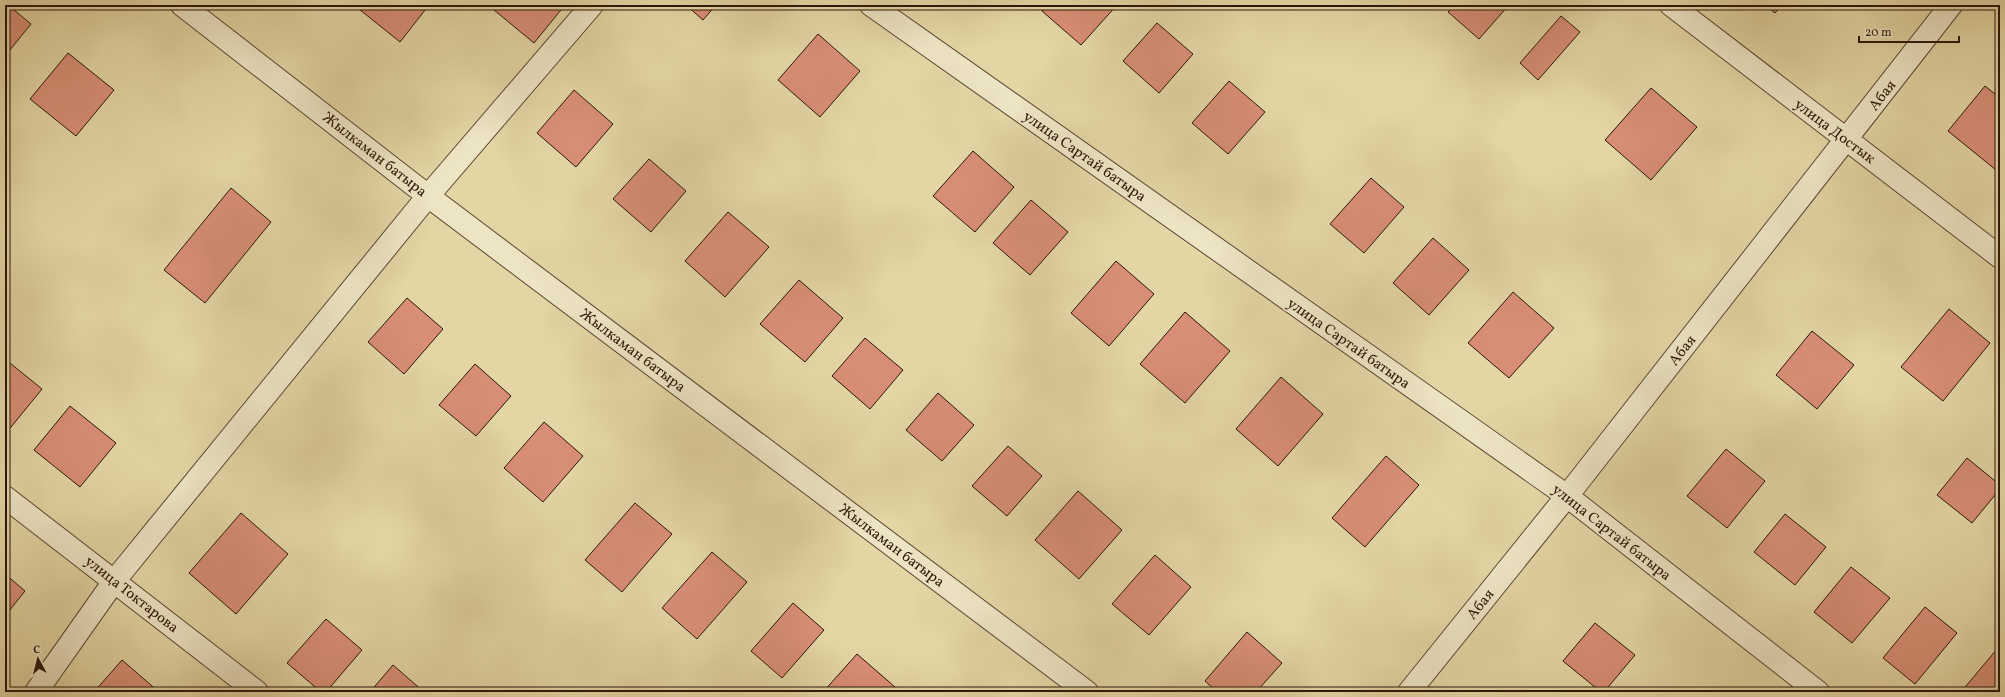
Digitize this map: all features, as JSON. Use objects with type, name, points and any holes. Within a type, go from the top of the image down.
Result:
[{"type":"street","name":"Жылкаман батыра","points":[[182,5],[428,196],[1087,692]]},
{"type":"street","points":[[36,692],[114,580],[428,196],[592,5]]},
{"type":"street","name":"улица Сартай батыра","points":[[871,5],[1567,496],[1818,692]]},
{"type":"street","name":"улица Достык","points":[[1671,5],[2000,257]]},
{"type":"street","name":"Абая","points":[[1409,692],[1567,496],[1951,5]]},
{"type":"street","name":"улица Токтарова","points":[[5,497],[258,692]]},
{"type":"building","points":[[5,5],[8,5],[31,24],[5,56]]},
{"type":"building","points":[[354,5],[429,5],[400,42]]},
{"type":"building","points":[[488,5],[565,5],[534,43]]},
{"type":"building","points":[[686,5],[716,5],[703,20]]},
{"type":"building","points":[[1047,5],[1117,5],[1081,45],[1042,11]]},
{"type":"building","points":[[1455,5],[1509,5],[1479,39],[1448,12]]},
{"type":"building","points":[[1765,5],[1782,5],[1775,13]]},
{"type":"building","points":[[1561,16],[1580,32],[1538,80],[1520,63]]},
{"type":"building","points":[[1157,23],[1193,54],[1159,93],[1123,61]]},
{"type":"building","points":[[818,34],[860,71],[820,117],[778,80]]},
{"type":"building","points":[[68,53],[114,90],[76,136],[30,99]]},
{"type":"building","points":[[1229,81],[1265,112],[1228,154],[1192,123]]},
{"type":"building","points":[[1985,86],[2000,98],[2000,164],[1996,170],[1948,131]]},
{"type":"building","points":[[1651,88],[1697,127],[1651,180],[1605,140]]},
{"type":"building","points":[[574,90],[613,124],[576,167],[537,133]]},
{"type":"building","points":[[973,151],[1014,187],[975,232],[933,196]]},
{"type":"building","points":[[649,159],[686,191],[651,232],[613,199]]},
{"type":"building","points":[[1371,178],[1404,207],[1364,253],[1330,224]]},
{"type":"building","points":[[231,188],[271,222],[205,303],[164,270]]},
{"type":"building","points":[[1031,200],[1068,232],[1030,275],[993,243]]},
{"type":"building","points":[[728,212],[769,247],[725,297],[685,261]]},
{"type":"building","points":[[1433,238],[1469,270],[1429,315],[1393,283]]},
{"type":"building","points":[[1116,261],[1154,294],[1109,346],[1071,313]]},
{"type":"building","points":[[799,280],[843,318],[805,362],[760,324]]},
{"type":"building","points":[[1513,292],[1554,328],[1509,378],[1468,343]]},
{"type":"building","points":[[407,298],[443,329],[404,374],[368,342]]},
{"type":"building","points":[[1949,309],[1990,343],[1943,401],[1901,367]]},
{"type":"building","points":[[1185,312],[1230,351],[1185,403],[1140,364]]},
{"type":"building","points":[[1812,331],[1854,365],[1817,409],[1776,375]]},
{"type":"building","points":[[865,338],[903,370],[870,409],[832,376]]},
{"type":"building","points":[[5,359],[42,389],[7,432],[5,431]]},
{"type":"building","points":[[475,364],[511,396],[476,436],[439,405]]},
{"type":"building","points":[[1281,377],[1323,414],[1278,466],[1236,429]]},
{"type":"building","points":[[938,393],[974,425],[942,461],[906,430]]},
{"type":"building","points":[[70,406],[116,443],[80,487],[34,450]]},
{"type":"building","points":[[544,422],[583,456],[543,502],[504,468]]},
{"type":"building","points":[[1008,446],[1042,476],[1007,516],[972,486]]},
{"type":"building","points":[[1726,449],[1765,481],[1727,528],[1687,496]]},
{"type":"building","points":[[1386,456],[1419,485],[1365,547],[1332,518]]},
{"type":"building","points":[[1967,458],[2000,485],[2000,489],[1972,523],[1937,495]]},
{"type":"building","points":[[1078,491],[1122,530],[1079,579],[1035,540]]},
{"type":"building","points":[[635,503],[672,534],[622,592],[585,560]]},
{"type":"building","points":[[241,513],[288,554],[236,614],[189,573]]},
{"type":"building","points":[[1785,514],[1826,547],[1795,585],[1754,552]]},
{"type":"building","points":[[712,552],[747,582],[697,639],[662,608]]},
{"type":"building","points":[[1155,555],[1191,587],[1149,635],[1112,604]]},
{"type":"building","points":[[1851,567],[1890,598],[1852,643],[1814,612]]},
{"type":"building","points":[[5,574],[25,591],[5,616]]},
{"type":"building","points":[[793,603],[824,630],[782,678],[751,651]]},
{"type":"building","points":[[1925,607],[1957,633],[1915,684],[1883,658]]},
{"type":"building","points":[[326,619],[362,650],[326,692],[321,692],[287,663]]},
{"type":"building","points":[[1595,623],[1635,655],[1604,692],[1601,692],[1563,661]]},
{"type":"building","points":[[1247,632],[1282,663],[1256,692],[1217,692],[1205,681]]},
{"type":"building","points":[[1997,649],[2000,651],[2000,692],[1961,692]]},
{"type":"building","points":[[857,654],[895,687],[890,692],[823,692]]},
{"type":"building","points":[[122,660],[159,692],[94,692]]},
{"type":"building","points":[[393,665],[424,692],[370,692]]}]
